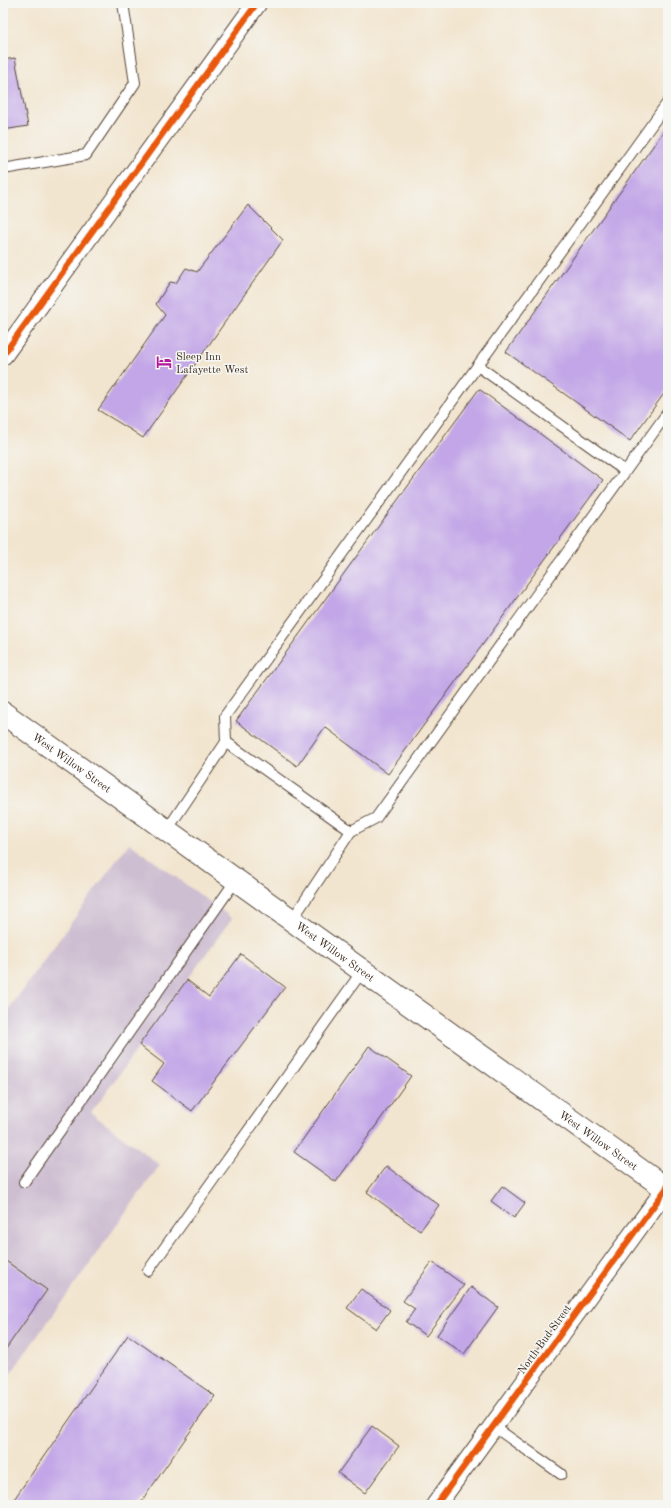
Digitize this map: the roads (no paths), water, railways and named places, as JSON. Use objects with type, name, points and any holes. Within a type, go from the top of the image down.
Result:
[{"type":"main road","name":"West Willow Street","points":[[3,713],[667,1188]]},
{"type":"street","points":[[3,355],[257,3]]},
{"type":"street","name":"North Bud Street","points":[[436,1505],[667,1188]]},
{"type":"lane","points":[[3,169],[86,155],[135,83],[123,3]]},
{"type":"lane","points":[[167,830],[226,742],[225,716],[668,102]]},
{"type":"lane","points":[[478,366],[625,471]]},
{"type":"lane","points":[[292,920],[351,831],[376,818],[668,412]]},
{"type":"lane","points":[[226,742],[351,831]]},
{"type":"lane","points":[[24,1182],[236,880]]},
{"type":"lane","points":[[148,1271],[362,970]]},
{"type":"lane","points":[[493,1426],[561,1474]]},
{"type":"place","name":"Sleep Inn Lafayette West","points":[[164,362]]}]
